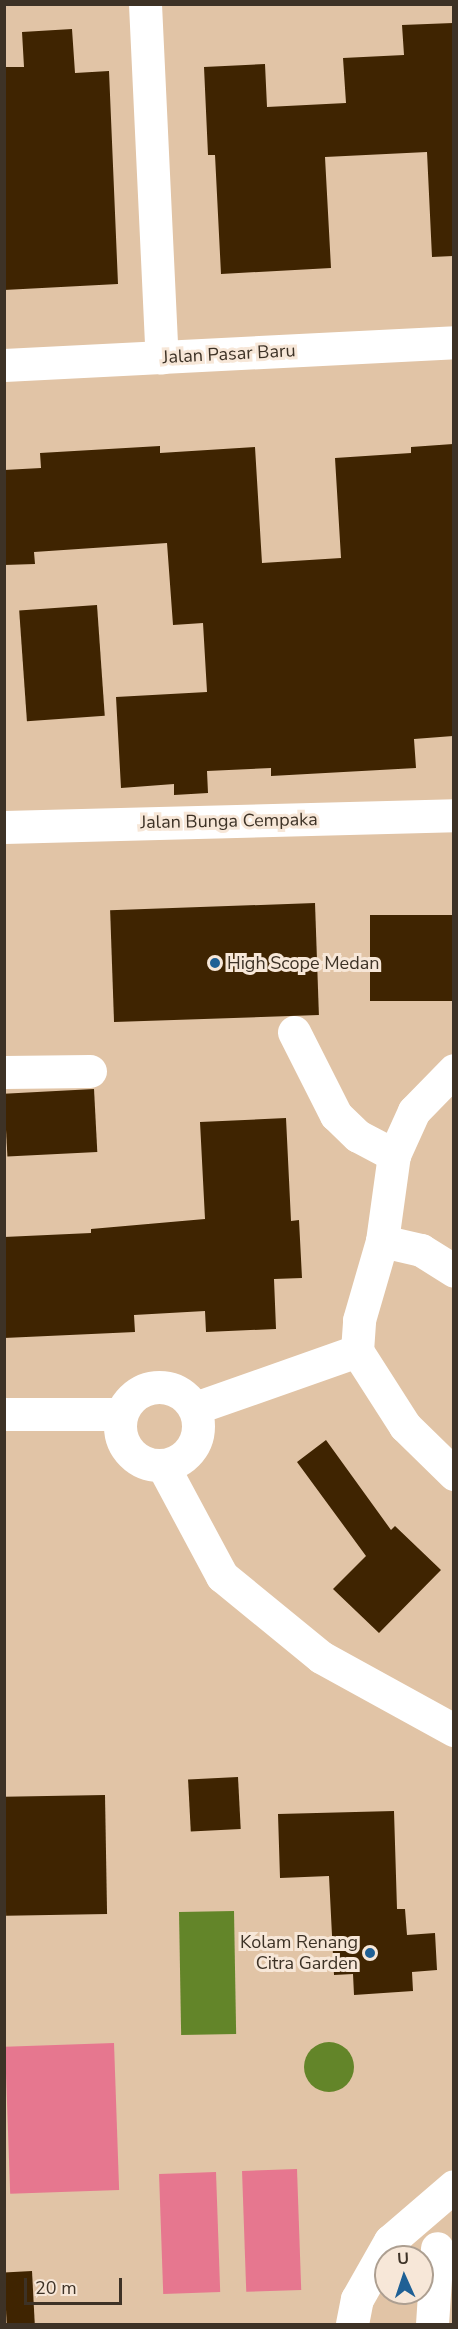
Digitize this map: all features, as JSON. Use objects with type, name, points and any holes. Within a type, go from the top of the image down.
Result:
[{"type":"street","points":[[145,4],[162,358]]},
{"type":"street","name":"Jalan Pasar Baru","points":[[4,365],[453,342]]},
{"type":"street","name":"Jalan Bunga Cempaka","points":[[4,827],[453,815]]},
{"type":"street","points":[[294,1032],[336,1115],[358,1136],[394,1155]]},
{"type":"street","points":[[449,1459],[405,1426],[357,1351],[359,1320],[382,1241],[394,1155],[414,1111],[453,1070]]},
{"type":"street","points":[[4,1072],[90,1071]]},
{"type":"street","points":[[382,1241],[422,1250],[453,1271]]},
{"type":"street","points":[[195,1408],[357,1351]]},
{"type":"street","points":[[163,1466],[190,1451],[197,1438],[195,1408],[171,1389],[155,1387],[141,1391],[121,1414],[120,1430],[134,1456],[163,1466],[222,1576],[321,1657],[453,1731]]},
{"type":"street","points":[[4,1414],[121,1414]]},
{"type":"street","points":[[352,2325],[357,2299],[390,2241],[453,2186]]},
{"type":"street","points":[[390,2241],[445,2247],[432,2325]]},
{"type":"shaded area","points":[[234,1911],[236,2034],[181,2035],[179,1912]]},
{"type":"shaded area","points":[[334,2042],[347,2049],[353,2057],[353,2077],[347,2085],[339,2091],[324,2092],[311,2085],[305,2077],[304,2062],[311,2049],[319,2043]]},
{"type":"shaded area","points":[[114,2043],[119,2190],[10,2194],[5,2047]]},
{"type":"shaded area","points":[[297,2169],[301,2290],[246,2292],[242,2171]]},
{"type":"shaded area","points":[[216,2172],[220,2292],[163,2294],[159,2174]]},
{"type":"building","points":[[453,23],[453,256],[432,257],[427,152],[325,157],[331,268],[221,274],[215,155],[208,155],[204,67],[265,64],[267,107],[346,103],[343,58],[404,55],[402,25]]},
{"type":"building","points":[[72,29],[75,73],[109,71],[118,284],[4,290],[4,67],[24,67],[22,32]]},
{"type":"building","points":[[453,444],[453,736],[414,739],[416,768],[271,776],[271,768],[207,771],[208,793],[174,795],[174,784],[121,788],[116,697],[207,692],[203,623],[173,625],[167,543],[34,552],[35,564],[4,565],[4,470],[41,468],[40,453],[160,446],[160,453],[255,447],[262,563],[341,558],[335,458],[411,453],[411,447]]},
{"type":"building","points":[[97,605],[105,716],[27,721],[19,610]]},
{"type":"building","name":"High Scope Medan","points":[[315,903],[319,1015],[114,1022],[110,910]]},
{"type":"building","points":[[370,915],[453,915],[453,1001],[370,1001]]},
{"type":"building","points":[[94,1089],[97,1152],[7,1157],[4,1094]]},
{"type":"building","points":[[286,1118],[291,1221],[299,1220],[302,1278],[274,1279],[276,1329],[206,1332],[205,1311],[134,1315],[135,1332],[4,1338],[4,1237],[91,1233],[91,1229],[205,1219],[200,1122]]},
{"type":"building","points":[[326,1440],[391,1530],[395,1526],[441,1570],[379,1633],[333,1589],[366,1556],[297,1462]]},
{"type":"building","points":[[238,1777],[241,1829],[191,1832],[188,1780]]},
{"type":"building","points":[[105,1795],[107,1914],[6,1916],[4,1797]]},
{"type":"building","points":[[394,1811],[397,1909],[405,1909],[407,1935],[435,1933],[437,1970],[412,1972],[413,1991],[354,1995],[353,1974],[334,1975],[329,1876],[280,1878],[278,1814]]},
{"type":"building","points":[[32,2271],[35,2324],[7,2324],[4,2272]]},
{"type":"place","name":"High Scope Medan","points":[[215,963]]},
{"type":"place","name":"Kolam Renang Citra Garden","points":[[370,1953]]}]
